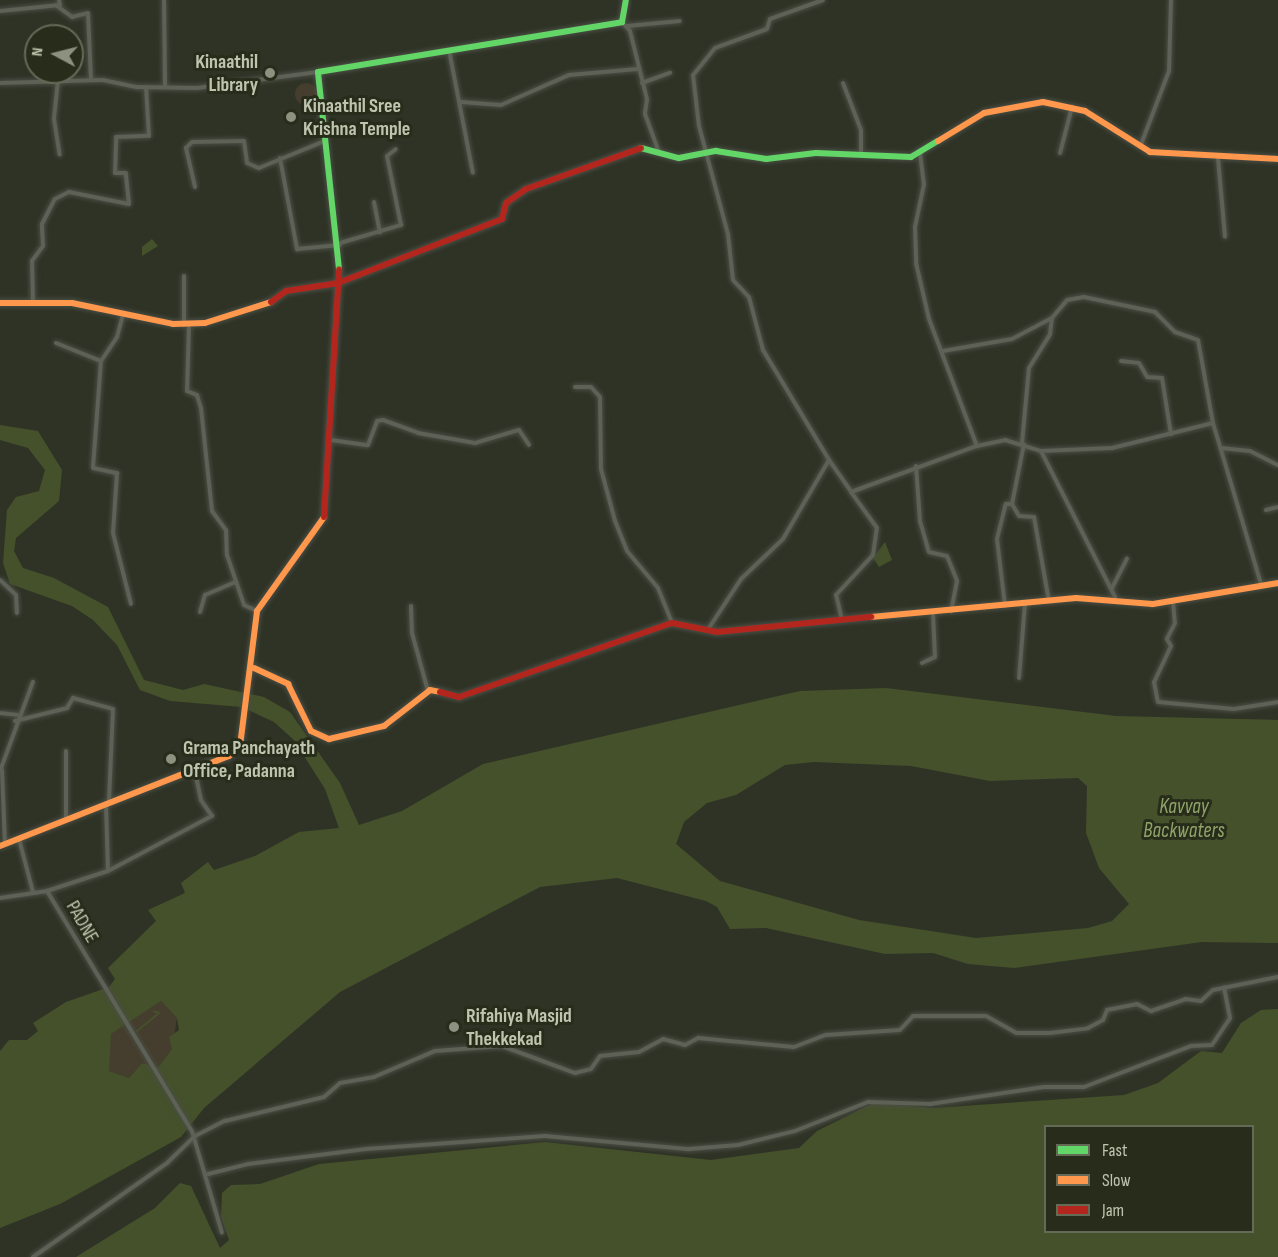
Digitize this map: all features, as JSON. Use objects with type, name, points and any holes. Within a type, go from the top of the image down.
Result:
[{"type":"main road","points":[[2,845],[234,753],[244,730],[254,668],[257,611],[324,523],[331,441],[340,244],[323,141],[318,72],[449,49],[624,24],[626,0]]},
{"type":"main road","points":[[0,303],[33,302],[123,313],[187,326],[271,304],[286,291],[338,283],[502,219],[510,199],[542,182],[636,147],[658,150],[679,158],[705,152],[766,159],[861,153],[920,153],[984,112],[1043,102],[1072,106],[1140,147],[1180,157],[1278,159]]},
{"type":"main road","points":[[254,668],[288,684],[306,723],[325,740],[384,726],[429,691],[459,697],[672,623],[707,632],[951,612],[1049,601],[1115,597],[1173,602],[1278,583]]},
{"type":"street","points":[[57,6],[59,0]]},
{"type":"street","points":[[164,0],[165,87]]},
{"type":"street","points":[[822,0],[770,19],[767,29],[715,48],[695,66],[705,152],[728,234],[733,280],[749,297],[763,350],[829,460],[877,528],[873,555],[836,595],[842,620]]},
{"type":"street","points":[[1140,147],[1171,64],[1171,0]]},
{"type":"street","points":[[0,11],[57,6],[72,16],[88,13],[91,80]]},
{"type":"street","points":[[658,150],[645,114],[642,83],[624,24],[680,21]]},
{"type":"street","points":[[449,49],[461,102],[472,173]]},
{"type":"street","points":[[461,102],[501,105],[569,75],[638,69]]},
{"type":"street","points":[[84,80],[165,87],[284,80],[318,72]]},
{"type":"street","points":[[642,83],[670,73]]},
{"type":"street","points":[[0,84],[24,82]]},
{"type":"street","points":[[843,83],[861,130],[861,153]]},
{"type":"street","points":[[58,84],[54,119],[60,155]]},
{"type":"street","points":[[33,302],[32,261],[43,246],[42,224],[55,199],[69,192],[129,204],[126,173],[115,173],[116,137],[149,136],[146,87]]},
{"type":"street","points":[[1060,153],[1072,106]]},
{"type":"street","points":[[195,187],[186,148],[192,142],[244,141],[247,163],[259,168],[323,141]]},
{"type":"street","points":[[280,158],[297,249],[340,244],[401,225],[387,156],[396,149]]},
{"type":"street","points":[[920,153],[924,184],[915,227],[916,262],[943,351],[977,446]]},
{"type":"street","points":[[1218,158],[1225,237]]},
{"type":"street","points":[[374,202],[380,232]]},
{"type":"street","points":[[184,276],[187,391],[198,397],[212,511],[226,530],[224,543],[244,605],[257,611]]},
{"type":"street","points":[[943,351],[1012,339],[1052,318],[1067,300],[1084,297],[1165,318],[1175,332],[1200,344],[1214,423],[1262,587]]},
{"type":"street","points":[[123,313],[117,337],[101,361],[93,468],[117,473],[113,533],[131,604]]},
{"type":"street","points":[[1049,601],[1034,517],[1019,516],[1012,504],[1023,444],[1029,368],[1050,334],[1052,318]]},
{"type":"street","points":[[56,343],[101,361]]},
{"type":"street","points":[[1121,361],[1139,363],[1147,376],[1162,378],[1171,434]]},
{"type":"street","points":[[575,387],[591,387],[600,397],[602,469],[615,521],[627,551],[658,588],[672,623]]},
{"type":"street","points":[[331,441],[368,445],[377,421],[383,420],[418,433],[475,443],[519,430],[528,445]]},
{"type":"street","points":[[851,492],[916,466],[995,440],[1023,444],[1041,451],[1112,448],[1214,423]]},
{"type":"street","points":[[1221,448],[1250,451],[1278,465]]},
{"type":"street","points":[[1041,451],[1115,597]]},
{"type":"street","points":[[707,632],[741,579],[783,539],[829,460]]},
{"type":"street","points":[[916,466],[920,521],[930,552],[947,556],[957,581],[951,612]]},
{"type":"street","points":[[1005,606],[997,532],[1002,508],[1012,504]]},
{"type":"street","points":[[1266,510],[1278,507]]},
{"type":"street","points":[[1111,589],[1127,559]]},
{"type":"street","points":[[0,580],[16,595],[17,613]]},
{"type":"street","points":[[201,612],[205,595],[236,582]]},
{"type":"street","points":[[1173,602],[1175,623],[1167,639],[1171,646],[1154,682],[1158,702],[1234,709],[1278,702]]},
{"type":"street","points":[[1019,678],[1025,604]]},
{"type":"street","points":[[411,606],[412,633],[429,691]]},
{"type":"street","points":[[922,663],[935,657],[933,613]]},
{"type":"street","points":[[2,845],[1,770],[15,721],[33,682]]},
{"type":"street","points":[[15,721],[67,708],[73,698],[113,710],[107,802],[108,871]]},
{"type":"street","points":[[0,713],[19,715]]},
{"type":"street","points":[[66,751],[66,818]]},
{"type":"street","points":[[47,891],[108,871],[151,847],[165,846],[212,816],[201,800],[194,768]]},
{"type":"street","points":[[19,838],[33,892]]},
{"type":"street","name":"PADNE","points":[[0,898],[47,891],[96,978],[194,1134],[208,1174],[222,1233]]},
{"type":"street","points":[[33,1257],[167,1163],[194,1134],[225,1120],[324,1097],[340,1083],[374,1077],[435,1051],[502,1046],[575,1073],[591,1069],[600,1056],[639,1052],[663,1039],[685,1045],[698,1038],[794,1047],[826,1035],[900,1030],[913,1016],[950,1015],[965,1020],[996,1018],[1017,1033],[1050,1033],[1088,1028],[1103,1020],[1107,1010],[1137,1004],[1151,1011],[1185,999],[1201,1001],[1224,988],[1278,977]]},
{"type":"street","points":[[208,1174],[248,1164],[366,1149],[545,1136],[689,1149],[738,1145],[795,1131],[868,1102],[930,1104],[1044,1087],[1084,1087],[1191,1046],[1212,1045],[1230,1018],[1224,988]]},
{"type":"shaded area","points":[[302,83],[310,83],[317,90],[317,98],[310,105],[302,105],[295,98],[295,90]]},
{"type":"shaded area","points":[[161,1001],[177,1018],[172,1049],[158,1067],[142,1063],[129,1078],[108,1071],[110,1034]]},
{"type":"water","points":[[152,239],[158,246],[142,256],[142,247]]},
{"type":"water","name":"Kavvay Backwaters","points":[[0,425],[38,431],[62,470],[59,501],[16,538],[14,551],[23,568],[54,578],[108,607],[144,680],[183,690],[204,684],[264,697],[290,712],[340,783],[359,825],[402,811],[483,764],[800,691],[886,688],[1116,716],[1278,720],[1278,943],[1202,942],[1014,968],[968,964],[933,953],[885,954],[766,928],[730,929],[717,907],[706,901],[617,878],[540,887],[340,992],[204,1108],[181,1137],[60,1204],[0,1228],[0,1051],[9,1040],[27,1040],[38,1031],[33,1023],[66,1002],[109,987],[115,979],[108,968],[156,921],[148,910],[185,893],[181,883],[208,862],[214,870],[255,856],[299,832],[339,828],[325,789],[294,740],[274,722],[242,707],[170,701],[140,690],[117,645],[93,620],[72,606],[10,584],[3,563],[7,510],[16,497],[39,491],[45,470],[28,448],[0,440]],"holes":[[[814,762],[911,766],[990,781],[1078,778],[1087,786],[1086,833],[1099,868],[1129,904],[1112,921],[1088,928],[976,938],[859,920],[720,881],[676,844],[684,822],[707,803],[736,795],[785,765]],[[161,1001],[177,1018],[179,1030],[169,1037],[172,1049],[158,1067],[142,1063],[129,1078],[109,1071],[111,1034]]]},
{"type":"water","points":[[885,542],[892,560],[879,567],[873,558]]},
{"type":"water","points":[[1278,1009],[1278,1257],[76,1257],[155,1208],[180,1183],[191,1186],[220,1248],[229,1240],[221,1217],[222,1193],[231,1185],[260,1184],[319,1164],[545,1142],[711,1160],[799,1148],[817,1131],[873,1103],[933,1108],[1124,1095],[1158,1083],[1201,1051],[1222,1053],[1241,1023],[1261,1010]]},
{"type":"waterway","points":[[137,1031],[159,1013],[154,1012]]},
{"type":"traffic: fast","points":[[339,269],[318,72],[622,22],[626,0]]},
{"type":"traffic: fast","points":[[641,148],[679,158],[716,151],[766,159],[816,153],[911,157],[938,141]]},
{"type":"traffic: slow","points":[[938,141],[984,113],[1043,102],[1085,111],[1150,152],[1278,159]]},
{"type":"traffic: slow","points":[[0,303],[72,303],[173,324],[205,323],[271,302]]},
{"type":"traffic: slow","points":[[0,846],[229,756],[240,746],[257,611],[324,517]]},
{"type":"traffic: slow","points":[[871,617],[1076,598],[1153,604],[1278,583]]},
{"type":"traffic: slow","points":[[254,668],[288,684],[311,731],[329,739],[384,726],[430,690],[440,692]]},
{"type":"traffic: jam","points":[[271,302],[286,291],[338,283],[502,219],[506,203],[526,189],[641,148]]},
{"type":"traffic: jam","points":[[324,517],[339,269]]},
{"type":"traffic: jam","points":[[440,692],[459,697],[672,623],[717,632],[871,617]]},
{"type":"place","name":"Kinaathil Library","points":[[270,73]]},
{"type":"place","name":"Kinaathil Sree Krishna Temple","points":[[291,117]]},
{"type":"place","name":"Grama Panchayath Office, Padanna","points":[[171,759]]},
{"type":"place","name":"Rifahiya Masjid Thekkekad","points":[[454,1027]]}]
